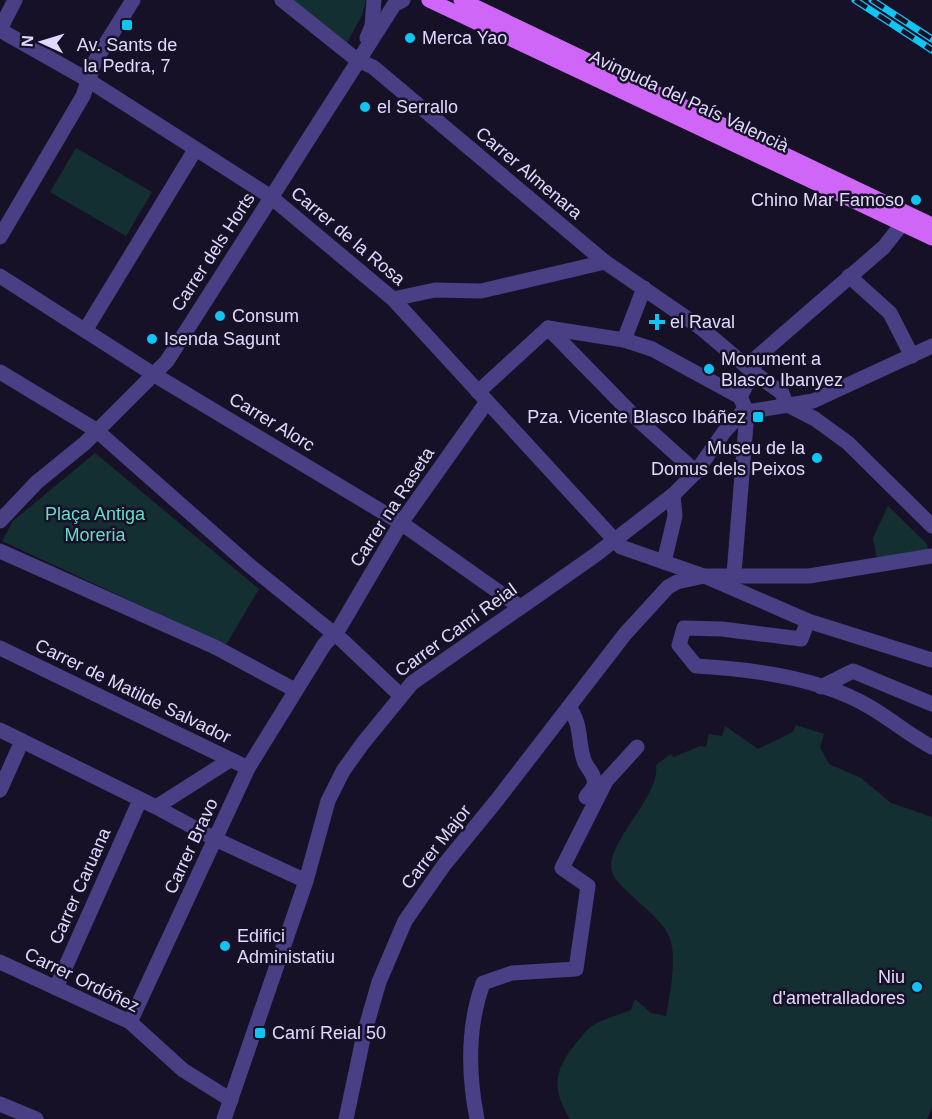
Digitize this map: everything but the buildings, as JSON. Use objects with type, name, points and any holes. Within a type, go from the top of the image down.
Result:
[{"type":"main road","name":"Avinguda del País Valencià","points":[[429,0],[932,238]]},
{"type":"main road","name":"Avinguda del País Valencià","points":[[461,0],[932,225]]},
{"type":"street","points":[[0,29],[15,0]]},
{"type":"street","points":[[0,237],[82,96],[95,61],[133,0]]},
{"type":"street","name":"Carrer Almenara","points":[[282,0],[357,60],[373,67],[605,262],[701,328],[782,393],[786,404]]},
{"type":"street","name":"Carrer dels Horts","points":[[357,60],[372,26],[374,0]]},
{"type":"street","name":"Carrer dels Horts","points":[[2,516],[37,482],[85,443],[167,361],[357,60],[394,5],[403,0]]},
{"type":"street","name":"Carrer de la Rosa","points":[[0,29],[88,80],[271,197],[393,298],[482,398],[621,547],[704,576],[808,621],[932,660]]},
{"type":"street","points":[[86,329],[195,150]]},
{"type":"street","points":[[734,574],[744,406],[756,358],[884,247],[902,224]]},
{"type":"street","points":[[393,298],[435,290],[482,291],[605,262]]},
{"type":"street","name":"Carrer Alorc","points":[[0,276],[153,374],[401,523],[520,607]]},
{"type":"street","points":[[849,276],[890,313],[912,356]]},
{"type":"street","points":[[624,340],[644,288]]},
{"type":"street","points":[[548,328],[624,340],[677,360],[744,406],[765,411],[786,404],[813,401],[932,346]]},
{"type":"street","points":[[548,328],[636,418],[696,472]]},
{"type":"street","name":"Carrer na Raseta","points":[[296,690],[334,634],[401,523],[482,398],[548,328]]},
{"type":"street","points":[[0,372],[96,430],[249,565],[334,634],[400,695]]},
{"type":"street","points":[[786,404],[815,419],[848,443],[932,526]]},
{"type":"street","name":"Carrer Camí Reial","points":[[224,1119],[306,880],[328,801],[343,771],[400,695],[412,683],[616,541],[673,495],[696,472],[744,406]]},
{"type":"street","points":[[664,562],[675,516],[673,495]]},
{"type":"street","points":[[0,551],[214,648],[296,690]]},
{"type":"street","points":[[704,576],[734,574],[810,576],[932,556]]},
{"type":"street","name":"Carrer Major","points":[[346,1119],[364,1034],[379,982],[405,921],[444,865],[625,634],[668,587],[677,582],[704,576]]},
{"type":"street","points":[[808,621],[801,639],[722,629],[684,628],[679,645],[696,666],[749,669],[848,695],[871,707],[908,735],[932,747]]},
{"type":"street","name":"Carrer de Matilde Salvador","points":[[0,648],[248,768]]},
{"type":"street","points":[[821,687],[853,671],[932,704]]},
{"type":"street","name":"Carrer Bravo","points":[[130,1022],[248,768],[296,690]]},
{"type":"street","points":[[570,706],[577,717],[581,732],[584,761],[594,776],[594,786],[582,804],[584,826]]},
{"type":"street","points":[[0,730],[216,839],[306,880]]},
{"type":"street","points":[[0,790],[22,741]]},
{"type":"street","points":[[477,1119],[470,1082],[469,1055],[478,997],[483,983],[512,973],[576,969],[588,886],[562,868],[606,781],[637,747]]},
{"type":"street","points":[[156,807],[230,760]]},
{"type":"street","name":"Carrer Caruana","points":[[56,988],[140,800]]},
{"type":"street","name":"Carrer Ordóñez","points":[[0,962],[130,1022],[183,1070],[231,1100]]},
{"type":"street","points":[[0,1104],[36,1119]]},
{"type":"green space","points":[[291,0],[366,0],[362,15],[347,43]]},
{"type":"green space","points":[[76,148],[152,192],[126,236],[50,192]]},
{"type":"green space","name":"Plaça Antiga Moreria","points":[[95,453],[259,589],[226,645],[2,541],[13,521]]},
{"type":"green space","points":[[888,506],[927,544],[928,549],[923,553],[877,559],[873,538]]},
{"type":"green space","points":[[796,725],[824,734],[820,747],[829,764],[861,778],[891,803],[932,817],[932,1107],[927,1119],[570,1119],[560,1098],[559,1071],[569,1053],[586,1032],[601,1021],[631,1010],[635,999],[651,1013],[666,1016],[673,969],[671,942],[659,922],[620,885],[611,868],[618,844],[651,790],[656,765],[671,754],[674,757],[700,746],[706,747],[709,734],[722,736],[725,726],[758,749],[793,732]]},
{"type":"railway","points":[[855,0],[932,50]]},
{"type":"railway","points":[[872,0],[932,39]]},
{"type":"place","name":"Av. Sants de la Pedra, 7","points":[[127,25]]},
{"type":"place","name":"Merca Yao","points":[[410,38]]},
{"type":"place","name":"el Serrallo","points":[[365,107]]},
{"type":"place","name":"Chino Mar Famoso","points":[[916,200]]},
{"type":"place","name":"Consum","points":[[220,316]]},
{"type":"place","name":"el Raval","points":[[657,322]]},
{"type":"place","name":"Isenda Sagunt","points":[[152,339]]},
{"type":"place","name":"Monument a Blasco Ibanyez","points":[[709,369]]},
{"type":"place","name":"Pza. Vicente Blasco Ibáñez","points":[[758,417]]},
{"type":"place","name":"Museu de la Domus dels Peixos","points":[[817,458]]},
{"type":"place","name":"Edifici Administatiu","points":[[225,946]]},
{"type":"place","name":"Niu d'ametralladores","points":[[917,987]]},
{"type":"place","name":"Camí Reial 50","points":[[260,1033]]}]
